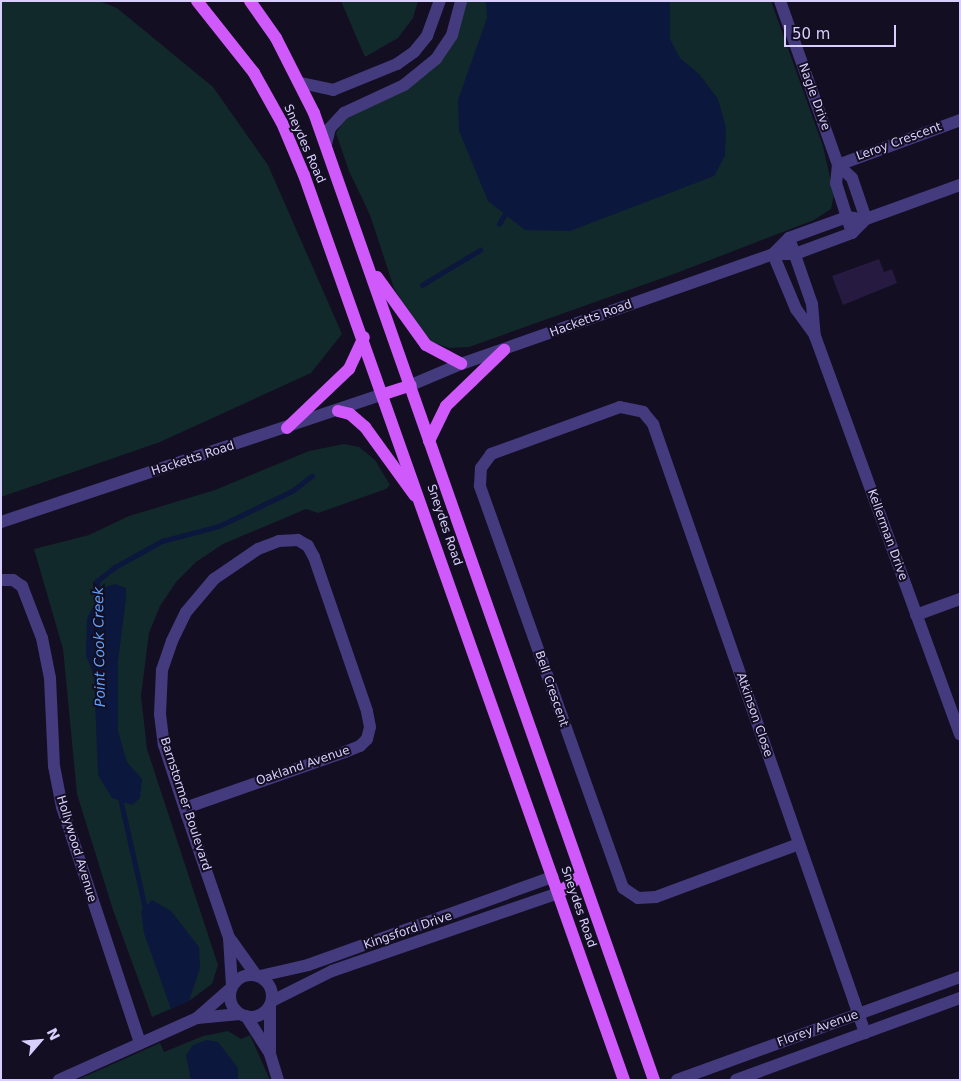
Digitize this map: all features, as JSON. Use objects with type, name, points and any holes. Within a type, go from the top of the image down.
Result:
[{"type":"main road","name":"Sneydes Road","points":[[196,1],[254,73],[282,122],[364,337],[624,1080]]},
{"type":"main road","name":"Sneydes Road","points":[[250,1],[301,83],[326,144],[654,1080]]},
{"type":"main road","points":[[365,258],[426,345],[461,364]]},
{"type":"main road","points":[[287,428],[349,369],[364,337]]},
{"type":"main road","points":[[429,442],[446,406],[504,350]]},
{"type":"main road","points":[[384,394],[411,385]]},
{"type":"main road","points":[[338,411],[350,414],[365,427],[424,508]]},
{"type":"main road","points":[[553,877],[581,875]]},
{"type":"main road","points":[[559,894],[581,875]]},
{"type":"street","points":[[301,83],[334,90],[397,64],[414,52],[427,36],[440,1]]},
{"type":"street","points":[[326,144],[330,128],[344,113],[404,85],[436,59],[452,35],[461,1]]},
{"type":"street","name":"Nagle Drive","points":[[780,1],[838,165],[836,183],[852,233]]},
{"type":"street","name":"Leroy Crescent","points":[[838,165],[960,120]]},
{"type":"street","name":"Nagle Drive","points":[[838,165],[852,178],[866,219]]},
{"type":"street","name":"Hacketts Road","points":[[411,385],[461,364],[773,254],[795,254],[852,233],[866,219],[960,185]]},
{"type":"street","name":"Hacketts Road","points":[[773,254],[789,238],[847,217],[866,219]]},
{"type":"street","name":"Kellerman Drive","points":[[789,238],[812,304],[815,336],[960,734]]},
{"type":"street","name":"Kellerman Drive","points":[[773,254],[796,309],[815,336]]},
{"type":"street","name":"Hacketts Road","points":[[1,522],[338,411],[384,394]]},
{"type":"street","name":"Bell Crescent","points":[[631,407],[620,407],[497,451],[484,462],[479,480],[616,875],[628,892],[638,898],[651,898],[799,844]]},
{"type":"street","name":"Atkinson Close","points":[[631,407],[643,412],[653,424],[865,1033]]},
{"type":"street","name":"Barnstormer Boulevard","points":[[232,987],[230,938],[164,745],[160,714],[162,670],[178,627],[203,590],[234,562],[279,541],[294,539],[308,546]]},
{"type":"street","name":"Oakland Avenue","points":[[185,808],[345,752],[360,746],[367,739],[370,727],[367,711],[308,546]]},
{"type":"street","name":"Hollywood Avenue","points":[[1,580],[13,580],[22,586],[42,638],[50,678],[54,766],[62,807],[140,1043]]},
{"type":"street","points":[[916,615],[960,599]]},
{"type":"street","name":"Kingsford Drive","points":[[258,975],[308,965],[553,877]]},
{"type":"street","name":"Kingsford Drive","points":[[271,1003],[325,973],[559,894]]},
{"type":"street","name":"Barnstormer Boulevard","points":[[230,938],[258,975]]},
{"type":"street","points":[[59,1080],[197,1018],[242,976],[258,975],[271,988],[270,1054]]},
{"type":"street","name":"Florey Avenue","points":[[677,1080],[960,977]]},
{"type":"street","points":[[232,987],[232,1004],[243,1015],[270,1054],[278,1080]]},
{"type":"street","name":"Florey Avenue","points":[[736,1080],[960,998]]},
{"type":"street","points":[[197,1018],[260,1015],[271,1003]]},
{"type":"green space","points":[[1,1],[99,1],[117,8],[213,87],[268,165],[342,334],[311,373],[160,442],[1,497]]},
{"type":"green space","points":[[341,1],[418,1],[413,18],[398,38],[365,57]]},
{"type":"green space","points":[[465,1],[771,1],[823,146],[834,195],[831,209],[814,220],[674,274],[469,347],[449,348],[432,342],[408,313],[394,288],[370,215],[349,171],[336,133],[345,118],[421,79]]},
{"type":"green space","points":[[344,444],[359,447],[375,460],[390,485],[386,489],[318,513],[306,509],[223,544],[196,562],[176,582],[160,606],[149,633],[141,696],[147,749],[218,965],[212,984],[189,1001],[152,1017],[113,910],[77,794],[63,649],[34,549],[89,535],[129,516],[215,490],[309,451]]},
{"type":"green space","points":[[228,1031],[241,1039],[250,1035],[270,1080],[77,1080],[160,1043],[164,1052],[203,1036]]},
{"type":"water","points":[[486,1],[670,1],[670,39],[680,58],[699,74],[718,99],[726,128],[725,156],[714,176],[570,231],[525,230],[488,201],[459,131],[458,100],[487,18]]},
{"type":"water","points":[[115,584],[126,588],[118,661],[118,731],[127,762],[142,779],[140,798],[132,805],[112,798],[98,775],[94,675],[86,656],[87,618],[103,588]]},
{"type":"water","points":[[152,900],[171,911],[199,947],[200,968],[189,1001],[171,1009],[144,933],[141,911]]},
{"type":"water","points":[[207,1040],[218,1042],[238,1068],[238,1080],[191,1080],[186,1055],[193,1045]]},
{"type":"building","points":[[879,259],[884,272],[892,269],[897,283],[843,305],[832,276]]},
{"type":"waterway","name":"Point Cook Creek","points":[[499,224],[505,214]]},
{"type":"waterway","name":"Point Cook Creek","points":[[422,285],[480,250]]},
{"type":"waterway","name":"Point Cook Creek","points":[[97,606],[97,581],[115,567],[162,541],[219,526],[292,491],[312,476]]},
{"type":"waterway","name":"Point Cook Creek","points":[[120,796],[146,911]]}]
